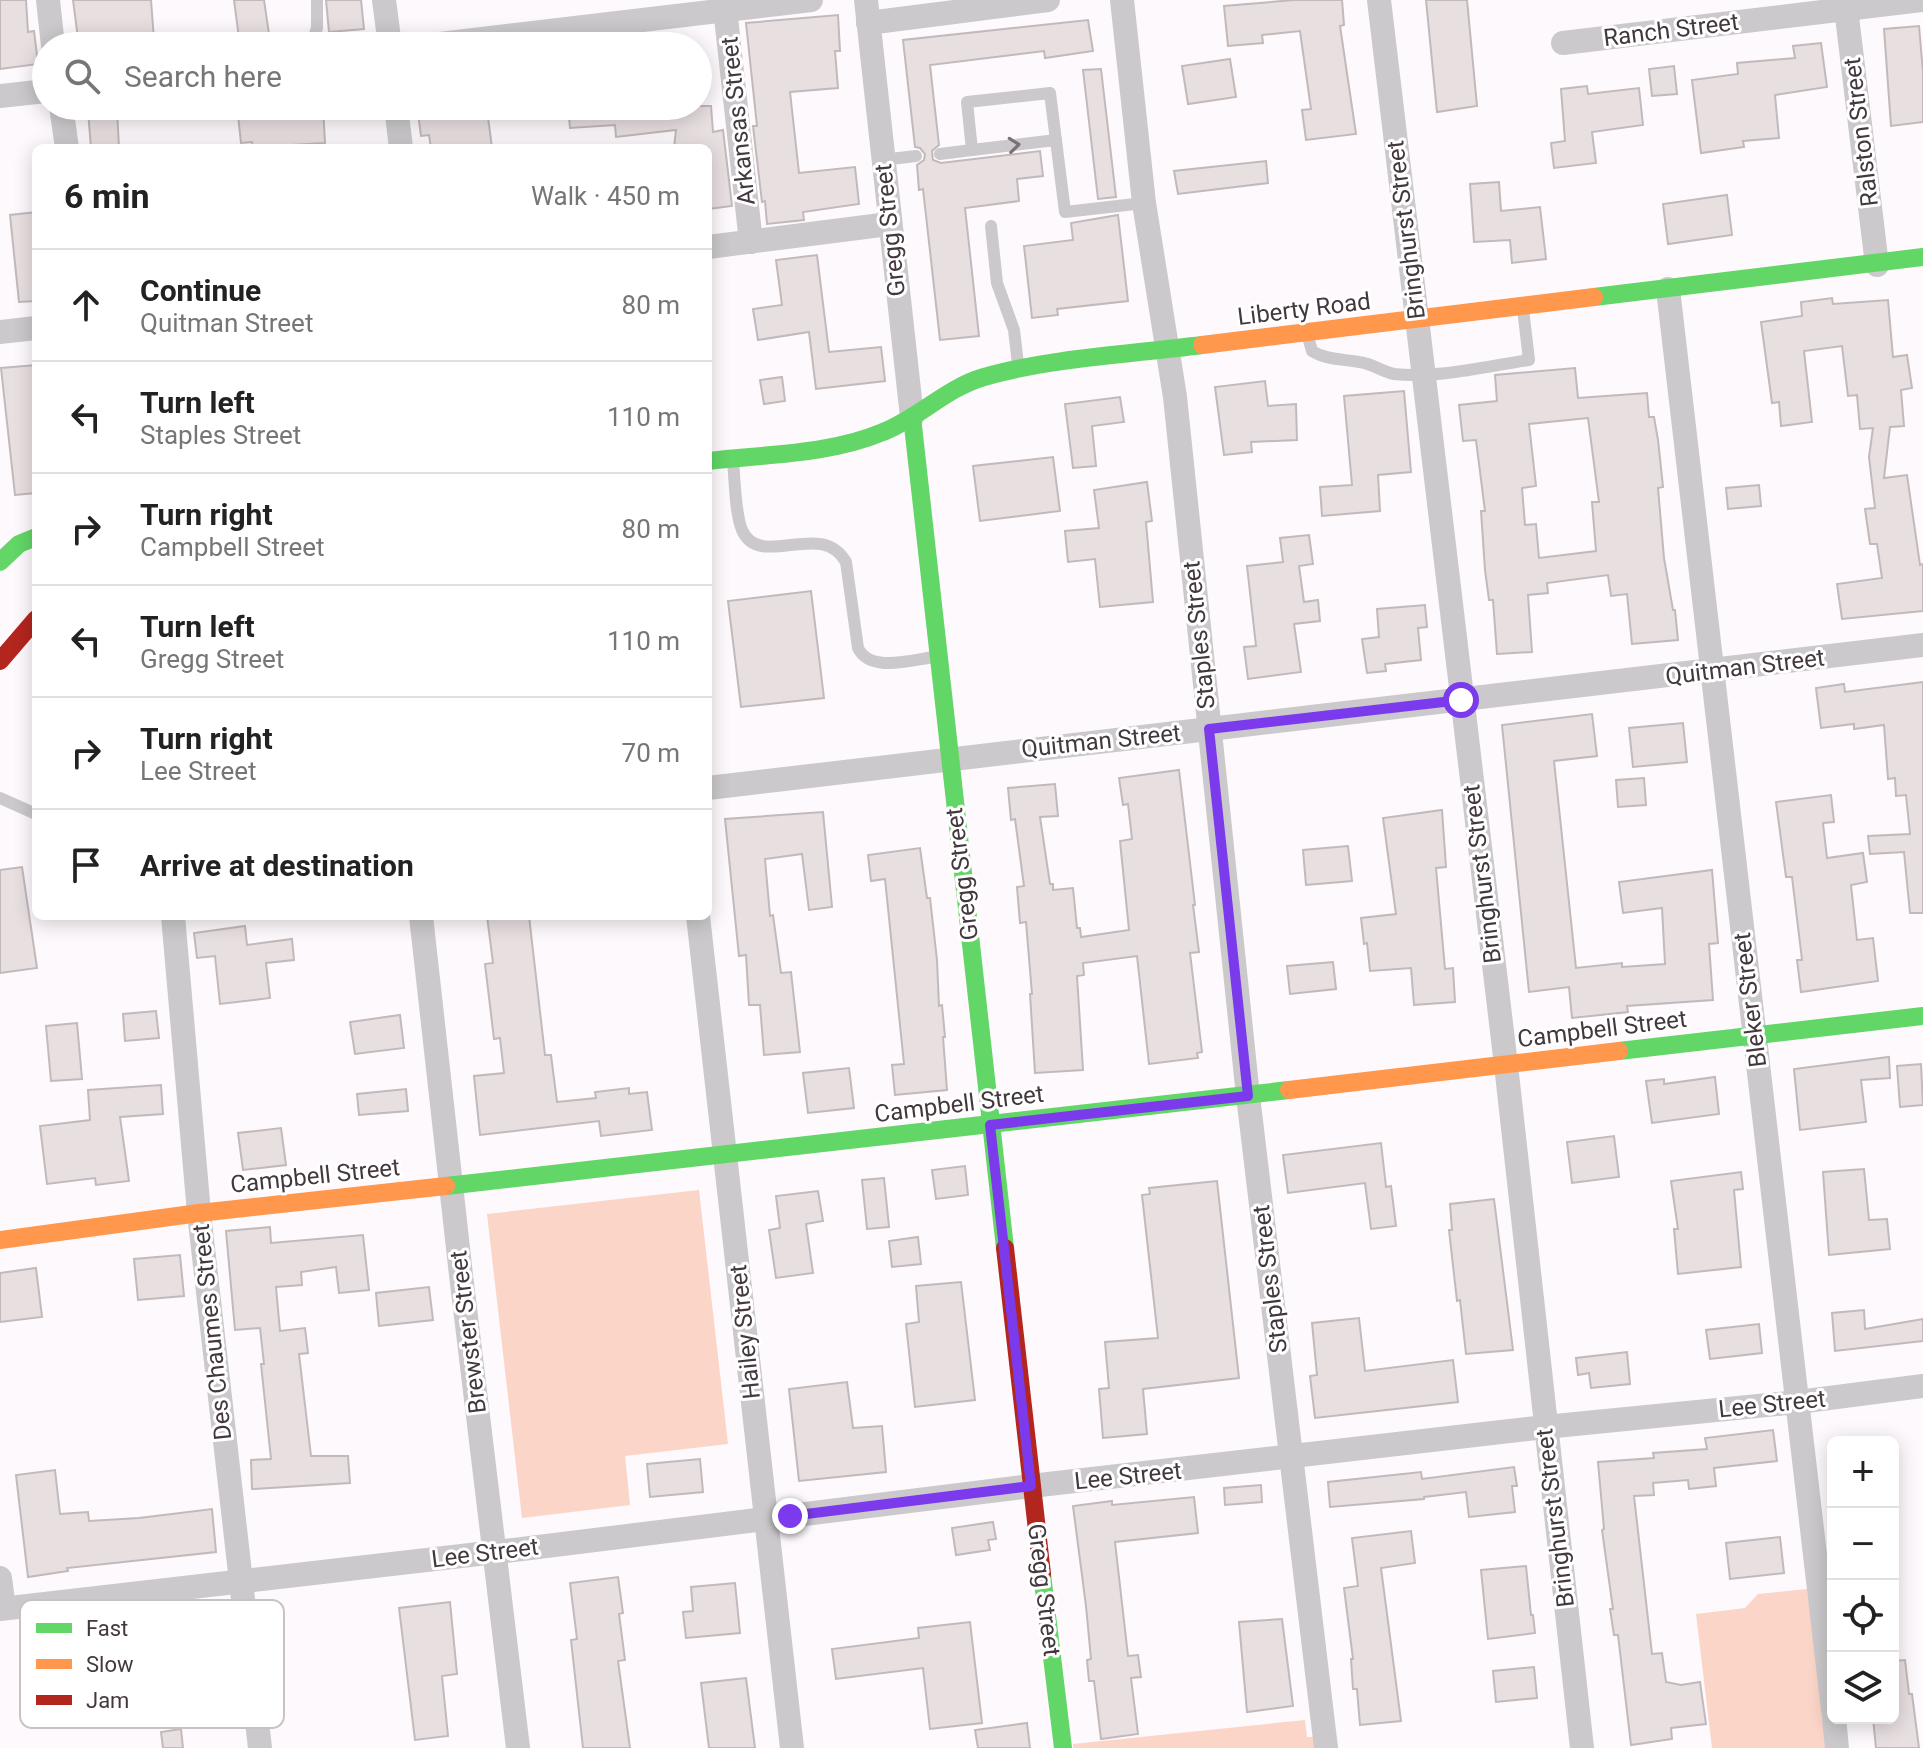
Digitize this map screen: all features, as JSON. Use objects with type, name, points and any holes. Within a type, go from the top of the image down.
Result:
[{"type":"street","points":[[48,0],[51,32]]},
{"type":"street","points":[[384,0],[388,32]]},
{"type":"street","points":[[526,32],[725,5],[811,0]]},
{"type":"street","points":[[867,12],[1048,0]]},
{"type":"street","name":"Staples Street","points":[[1122,0],[1144,203],[1169,351],[1248,1096],[1326,1748]]},
{"type":"street","name":"Bringhurst Street","points":[[1379,0],[1506,1065],[1582,1748]]},
{"type":"street","name":"Ranch Street","points":[[1563,43],[1846,5],[1922,0]]},
{"type":"street","name":"Arkansas Street","points":[[725,5],[751,242]]},
{"type":"street","name":"Ralston Street","points":[[1846,5],[1877,265]]},
{"type":"street","name":"Gregg Street","points":[[867,12],[948,758],[1063,1748]]},
{"type":"street","points":[[0,96],[32,93]]},
{"type":"street","points":[[63,120],[66,144]]},
{"type":"street","points":[[398,120],[401,144]]},
{"type":"street","points":[[712,247],[889,224]]},
{"type":"street","name":"Liberty Road","points":[[712,461],[847,444],[881,433],[962,385],[1018,368],[1923,258]]},
{"type":"street","name":"Bleker Street","points":[[1668,289],[1827,1657]]},
{"type":"street","points":[[0,332],[32,328]]},
{"type":"street","points":[[0,562],[25,540]]},
{"type":"street","points":[[0,661],[32,624]]},
{"type":"street","name":"Quitman Street","points":[[712,788],[1923,645]]},
{"type":"street","name":"Des Chaumes Street","points":[[173,920],[199,1213],[242,1600]]},
{"type":"street","name":"Brewster Street","points":[[421,920],[518,1748]]},
{"type":"street","name":"Hailey Street","points":[[698,920],[792,1748]]},
{"type":"street","name":"Campbell Street","points":[[0,1240],[199,1213],[1248,1096],[1923,1016]]},
{"type":"street","name":"Lee Street","points":[[75,1600],[1031,1486],[1923,1386]]},
{"type":"street","points":[[0,1578],[2,1608]]},
{"type":"street","points":[[1835,1724],[1837,1748]]},
{"type":"street","name":"Des Chaumes Street","points":[[258,1728],[260,1748]]},
{"type":"lane","points":[[316,32],[317,0]]},
{"type":"lane","points":[[972,150],[967,102],[1050,93],[1065,212],[1144,203]]},
{"type":"lane","points":[[940,154],[1056,140]]},
{"type":"lane","points":[[882,160],[916,156]]},
{"type":"lane","points":[[991,226],[997,283],[1014,330],[1018,368]]},
{"type":"lane","points":[[1308,333],[1312,351],[1320,357],[1376,365],[1390,374],[1423,375],[1529,360],[1523,306]]},
{"type":"lane","points":[[733,458],[741,528],[747,538],[759,546],[769,547],[819,542],[831,545],[841,553],[846,562],[858,648],[862,656],[881,663],[938,657]]},
{"type":"lane","points":[[0,798],[32,812]]},
{"type":"shaded area","points":[[699,1190],[728,1444],[625,1456],[630,1505],[522,1518],[487,1214]]},
{"type":"shaded area","points":[[1807,1589],[1827,1748],[1712,1748],[1696,1614],[1745,1608],[1758,1594]]},
{"type":"shaded area","points":[[1305,1720],[1307,1737],[1315,1737],[1316,1748],[1073,1748],[1073,1744]]},
{"type":"building","points":[[0,0],[26,0],[28,32],[34,32],[32,65],[0,69]]},
{"type":"building","points":[[73,0],[151,0],[153,32],[77,32]]},
{"type":"building","points":[[234,0],[264,0],[269,32],[238,32]]},
{"type":"building","points":[[326,0],[361,0],[364,29],[329,32]]},
{"type":"building","points":[[1294,0],[1342,0],[1344,25],[1340,26],[1356,134],[1306,140],[1302,110],[1311,109],[1300,31],[1262,35],[1263,43],[1228,46],[1224,6]]},
{"type":"building","points":[[1426,0],[1467,0],[1477,106],[1437,112]]},
{"type":"building","points":[[838,15],[840,51],[835,51],[838,88],[790,92],[799,173],[855,167],[859,204],[803,212],[804,220],[767,224],[753,126],[757,126],[746,23]]},
{"type":"building","points":[[1088,20],[1093,51],[1045,58],[1044,51],[930,65],[939,145],[932,151],[933,160],[941,163],[1040,151],[1043,176],[1017,179],[1019,201],[965,208],[979,336],[940,340],[923,189],[919,190],[917,165],[924,160],[925,154],[915,147],[903,40]]},
{"type":"building","points":[[1919,26],[1923,122],[1891,126],[1884,29]]},
{"type":"building","points":[[1821,43],[1827,87],[1775,95],[1779,138],[1743,141],[1744,147],[1701,153],[1692,80],[1738,74],[1737,63],[1795,58],[1793,46]]},
{"type":"building","points":[[1230,59],[1236,97],[1188,104],[1182,66]]},
{"type":"building","points":[[1674,66],[1677,94],[1652,96],[1649,69]]},
{"type":"building","points":[[1101,69],[1116,197],[1098,199],[1083,70]]},
{"type":"building","points":[[1587,86],[1588,94],[1639,88],[1643,125],[1592,132],[1596,163],[1554,168],[1551,143],[1565,141],[1561,89]]},
{"type":"building","points":[[712,119],[713,132],[723,130],[732,206],[712,208],[712,144],[674,144],[676,130],[616,137],[615,125],[570,128],[569,120]]},
{"type":"building","points":[[89,120],[118,120],[119,144],[91,144]]},
{"type":"building","points":[[239,120],[324,120],[325,143],[241,143]]},
{"type":"building","points":[[419,120],[488,120],[491,144],[430,144],[429,135],[421,136]]},
{"type":"building","points":[[1266,161],[1268,183],[1178,194],[1174,171]]},
{"type":"building","points":[[1499,182],[1501,211],[1540,207],[1546,259],[1512,263],[1510,240],[1474,242],[1470,184]]},
{"type":"building","points":[[1727,195],[1732,235],[1668,244],[1663,204]]},
{"type":"building","points":[[32,212],[32,301],[19,302],[10,215]]},
{"type":"building","points":[[1118,215],[1128,301],[1057,309],[1058,315],[1032,318],[1024,246],[1073,240],[1071,223]]},
{"type":"building","points":[[817,255],[829,352],[881,347],[885,381],[816,389],[809,332],[758,340],[753,309],[782,305],[776,260]]},
{"type":"building","points":[[1832,298],[1833,304],[1888,300],[1893,357],[1907,355],[1912,388],[1901,390],[1904,426],[1890,427],[1884,478],[1907,475],[1920,565],[1923,564],[1923,611],[1842,619],[1837,584],[1882,578],[1877,544],[1870,544],[1865,509],[1875,508],[1869,457],[1873,428],[1860,429],[1857,395],[1848,396],[1842,346],[1804,351],[1812,422],[1781,426],[1779,402],[1772,403],[1761,322],[1802,316],[1801,302]]},
{"type":"building","points":[[32,365],[32,493],[15,495],[1,368]]},
{"type":"building","points":[[1575,368],[1578,398],[1647,393],[1649,417],[1654,417],[1658,440],[1663,487],[1658,488],[1664,558],[1678,640],[1632,644],[1627,594],[1611,596],[1608,575],[1547,583],[1548,593],[1528,595],[1532,652],[1497,654],[1493,600],[1489,600],[1485,570],[1481,511],[1485,511],[1476,440],[1463,441],[1459,405],[1497,401],[1495,375]],"holes":[[[1588,418],[1599,502],[1592,502],[1596,551],[1539,558],[1536,524],[1525,525],[1522,488],[1536,486],[1529,424]]]},
{"type":"building","points":[[782,377],[785,401],[764,404],[760,380]]},
{"type":"building","points":[[1265,381],[1268,406],[1296,404],[1297,440],[1251,442],[1252,452],[1224,455],[1215,387]]},
{"type":"building","points":[[1404,391],[1411,472],[1378,475],[1380,511],[1322,516],[1320,487],[1352,485],[1344,396]]},
{"type":"building","points":[[1120,397],[1124,422],[1092,426],[1096,466],[1073,468],[1065,404]]},
{"type":"building","points":[[1053,457],[1060,511],[980,521],[973,466]]},
{"type":"building","points":[[1147,482],[1152,521],[1146,522],[1153,602],[1100,607],[1095,559],[1068,562],[1065,531],[1099,528],[1094,490]]},
{"type":"building","points":[[1759,485],[1761,506],[1728,509],[1726,488]]},
{"type":"building","points":[[1309,535],[1313,564],[1299,566],[1304,602],[1318,600],[1320,621],[1294,624],[1301,672],[1248,679],[1244,647],[1256,646],[1247,566],[1283,562],[1280,538]]},
{"type":"building","points":[[811,591],[824,698],[741,707],[728,601]]},
{"type":"building","points":[[1425,605],[1427,627],[1418,628],[1421,660],[1385,664],[1386,671],[1367,673],[1362,639],[1379,637],[1377,609]]},
{"type":"building","points":[[1923,682],[1923,913],[1910,913],[1904,852],[1870,854],[1868,836],[1910,834],[1906,795],[1896,796],[1895,778],[1888,779],[1884,725],[1854,729],[1854,724],[1821,728],[1816,688],[1844,684],[1845,692]]},
{"type":"building","points":[[1592,714],[1597,756],[1554,761],[1576,968],[1622,963],[1622,967],[1665,964],[1662,908],[1623,913],[1619,882],[1712,870],[1718,943],[1709,944],[1713,1000],[1627,1006],[1628,1012],[1572,1018],[1569,987],[1529,992],[1502,725]]},
{"type":"building","points":[[1683,723],[1687,762],[1633,767],[1629,728]]},
{"type":"building","points":[[1179,770],[1199,952],[1190,953],[1202,1052],[1197,1053],[1198,1058],[1149,1064],[1137,956],[1083,963],[1084,975],[1077,976],[1083,1070],[1035,1073],[1026,922],[1020,923],[1017,887],[1024,886],[1008,788],[1055,784],[1058,816],[1040,817],[1050,884],[1053,884],[1053,890],[1073,888],[1077,928],[1080,928],[1081,937],[1129,930],[1120,841],[1132,839],[1128,804],[1123,805],[1119,778]]},
{"type":"building","points":[[1644,778],[1646,805],[1618,807],[1616,780]]},
{"type":"building","points":[[1831,795],[1834,822],[1823,823],[1827,858],[1863,853],[1867,882],[1851,885],[1857,940],[1873,938],[1878,981],[1801,992],[1797,960],[1802,960],[1792,877],[1786,877],[1776,802]]},
{"type":"building","points":[[1442,810],[1446,867],[1436,868],[1445,969],[1453,968],[1455,1002],[1414,1005],[1411,968],[1370,971],[1361,918],[1396,914],[1383,818]]},
{"type":"building","points":[[823,812],[832,907],[809,910],[802,854],[765,859],[770,916],[773,915],[781,973],[791,972],[800,1052],[764,1055],[760,1005],[749,1005],[746,955],[739,956],[725,819]]},
{"type":"building","points":[[1348,846],[1352,881],[1306,885],[1303,850]]},
{"type":"building","points":[[920,848],[937,960],[947,1090],[895,1095],[892,1065],[904,1064],[885,879],[871,881],[868,855]]},
{"type":"building","points":[[22,867],[37,968],[0,973],[0,870]]},
{"type":"building","points":[[488,920],[529,920],[545,1055],[551,1055],[557,1102],[596,1098],[595,1092],[629,1088],[629,1094],[647,1092],[652,1130],[601,1136],[599,1121],[480,1135],[474,1076],[504,1073],[500,1038],[494,1039],[485,964],[493,963]]},
{"type":"building","points":[[245,926],[247,945],[292,939],[294,960],[266,963],[270,998],[220,1004],[215,956],[197,958],[194,933]]},
{"type":"building","points":[[1333,962],[1336,989],[1290,994],[1287,966]]},
{"type":"building","points":[[156,1011],[159,1038],[125,1041],[123,1014]]},
{"type":"building","points":[[400,1015],[404,1048],[355,1054],[350,1022]]},
{"type":"building","points":[[77,1023],[82,1079],[51,1081],[46,1026]]},
{"type":"building","points":[[1889,1057],[1890,1078],[1861,1080],[1866,1122],[1800,1130],[1794,1069]]},
{"type":"building","points":[[1921,1064],[1923,1105],[1900,1107],[1897,1066]]},
{"type":"building","points":[[849,1068],[854,1108],[808,1113],[803,1073]]},
{"type":"building","points":[[1715,1077],[1719,1114],[1652,1123],[1646,1081],[1664,1079],[1664,1084]]},
{"type":"building","points":[[161,1085],[163,1114],[120,1117],[129,1181],[96,1185],[95,1178],[47,1184],[40,1126],[90,1120],[88,1090]]},
{"type":"building","points":[[406,1089],[408,1111],[359,1115],[357,1094]]},
{"type":"building","points":[[281,1128],[286,1165],[243,1170],[238,1133]]},
{"type":"building","points":[[1614,1136],[1619,1177],[1572,1183],[1567,1142]]},
{"type":"building","points":[[1381,1143],[1386,1187],[1391,1186],[1396,1226],[1371,1229],[1365,1183],[1288,1193],[1283,1155]]},
{"type":"building","points":[[965,1166],[968,1195],[936,1199],[932,1170]]},
{"type":"building","points":[[1864,1169],[1869,1220],[1887,1219],[1890,1249],[1829,1255],[1823,1172]]},
{"type":"building","points":[[1741,1172],[1743,1189],[1734,1190],[1741,1267],[1678,1274],[1674,1229],[1678,1229],[1671,1181]]},
{"type":"building","points":[[884,1178],[889,1227],[867,1229],[862,1180]]},
{"type":"building","points":[[1217,1181],[1239,1378],[1143,1389],[1147,1434],[1103,1438],[1099,1389],[1109,1388],[1105,1342],[1158,1338],[1142,1195],[1150,1194],[1149,1188]]},
{"type":"building","points":[[818,1191],[823,1221],[806,1224],[813,1273],[776,1278],[769,1230],[780,1228],[776,1196]]},
{"type":"building","points":[[1494,1199],[1513,1350],[1466,1354],[1449,1230],[1452,1230],[1450,1204]]},
{"type":"building","points":[[270,1227],[271,1243],[363,1235],[369,1290],[339,1293],[336,1267],[301,1272],[302,1285],[276,1287],[280,1331],[305,1328],[308,1353],[299,1354],[311,1456],[348,1456],[350,1483],[252,1489],[251,1460],[271,1459],[261,1364],[264,1364],[260,1328],[235,1330],[226,1231]]},
{"type":"building","points":[[918,1237],[921,1264],[892,1267],[889,1241]]},
{"type":"building","points":[[180,1255],[184,1296],[138,1300],[134,1259]]},
{"type":"building","points":[[36,1268],[42,1317],[0,1322],[0,1273]]},
{"type":"building","points":[[961,1282],[975,1400],[915,1407],[906,1324],[919,1322],[916,1286]]},
{"type":"building","points":[[429,1287],[433,1320],[379,1326],[376,1293]]},
{"type":"building","points":[[1864,1310],[1865,1329],[1923,1319],[1923,1341],[1835,1351],[1832,1313]]},
{"type":"building","points":[[1359,1318],[1365,1371],[1453,1360],[1458,1402],[1315,1418],[1310,1376],[1317,1375],[1312,1323]]},
{"type":"building","points":[[1759,1324],[1762,1353],[1710,1359],[1706,1330]]},
{"type":"building","points":[[1627,1352],[1630,1384],[1591,1388],[1589,1373],[1578,1375],[1576,1358]]},
{"type":"building","points":[[847,1382],[853,1428],[882,1426],[886,1472],[799,1481],[789,1389]]},
{"type":"building","points":[[1773,1430],[1777,1461],[1714,1468],[1716,1486],[1689,1489],[1688,1480],[1653,1483],[1654,1495],[1634,1496],[1652,1654],[1662,1653],[1666,1682],[1681,1685],[1700,1682],[1706,1724],[1671,1728],[1672,1739],[1631,1745],[1618,1635],[1614,1635],[1610,1609],[1613,1609],[1602,1530],[1598,1462],[1654,1458],[1653,1453],[1707,1449],[1705,1438]]},
{"type":"building","points":[[700,1459],[703,1492],[650,1497],[647,1464]]},
{"type":"building","points":[[1514,1467],[1517,1486],[1512,1486],[1515,1512],[1469,1517],[1466,1492],[1330,1507],[1328,1482],[1421,1472],[1422,1479]]},
{"type":"building","points":[[55,1470],[60,1514],[88,1512],[89,1521],[212,1509],[216,1552],[67,1568],[68,1571],[28,1577],[16,1475]]},
{"type":"building","points":[[1261,1485],[1262,1502],[1225,1505],[1224,1488]]},
{"type":"building","points":[[1194,1497],[1198,1533],[1115,1542],[1128,1656],[1138,1655],[1141,1677],[1131,1678],[1138,1734],[1101,1739],[1094,1681],[1089,1681],[1087,1660],[1091,1659],[1073,1506]]},
{"type":"building","points":[[993,1522],[996,1539],[988,1540],[990,1550],[956,1555],[952,1528]]},
{"type":"building","points":[[1411,1531],[1415,1563],[1381,1568],[1401,1721],[1360,1725],[1357,1689],[1353,1689],[1353,1659],[1344,1588],[1358,1586],[1352,1538]]},
{"type":"building","points":[[1780,1537],[1784,1573],[1730,1579],[1726,1543]]},
{"type":"building","points":[[1526,1566],[1535,1633],[1488,1639],[1481,1570]]},
{"type":"building","points":[[618,1577],[625,1660],[618,1661],[630,1748],[583,1748],[571,1640],[577,1639],[570,1583]]},
{"type":"building","points":[[735,1583],[740,1633],[686,1638],[683,1612],[693,1611],[691,1587]]},
{"type":"building","points":[[450,1602],[457,1674],[442,1676],[448,1736],[415,1740],[399,1608]]},
{"type":"building","points":[[1282,1619],[1293,1706],[1247,1712],[1239,1622]]},
{"type":"building","points":[[970,1622],[982,1723],[930,1729],[923,1668],[836,1679],[832,1649],[919,1638],[918,1628]]},
{"type":"building","points":[[1899,1660],[1905,1660],[1919,1748],[1876,1748],[1874,1724],[1899,1724]]},
{"type":"building","points":[[1534,1667],[1537,1698],[1496,1702],[1493,1671]]},
{"type":"building","points":[[746,1678],[755,1748],[709,1748],[701,1683]]},
{"type":"building","points":[[1027,1723],[1030,1748],[978,1748],[975,1730]]},
{"type":"building","points":[[181,1729],[183,1748],[163,1748],[161,1732]]},
{"type":"traffic: fast","points":[[1594,297],[1923,257]]},
{"type":"traffic: fast","points":[[712,461],[819,449],[862,440],[896,426],[970,382],[1009,371],[1064,361],[1202,345]]},
{"type":"traffic: fast","points":[[912,417],[1005,1248]]},
{"type":"traffic: fast","points":[[0,562],[19,544],[32,539]]},
{"type":"traffic: fast","points":[[1619,1051],[1923,1016]]},
{"type":"traffic: fast","points":[[446,1186],[1289,1090]]},
{"type":"traffic: fast","points":[[1042,1574],[1063,1748]]},
{"type":"traffic: slow","points":[[1202,345],[1594,297]]},
{"type":"traffic: slow","points":[[1289,1090],[1619,1051]]},
{"type":"traffic: slow","points":[[0,1240],[199,1213],[446,1186]]},
{"type":"traffic: jam","points":[[0,661],[32,624]]},
{"type":"traffic: jam","points":[[1005,1248],[1042,1574]]},
{"type":"route","points":[[790,1516],[1031,1486],[990,1125],[1248,1096],[1209,729],[1461,700]]}]
